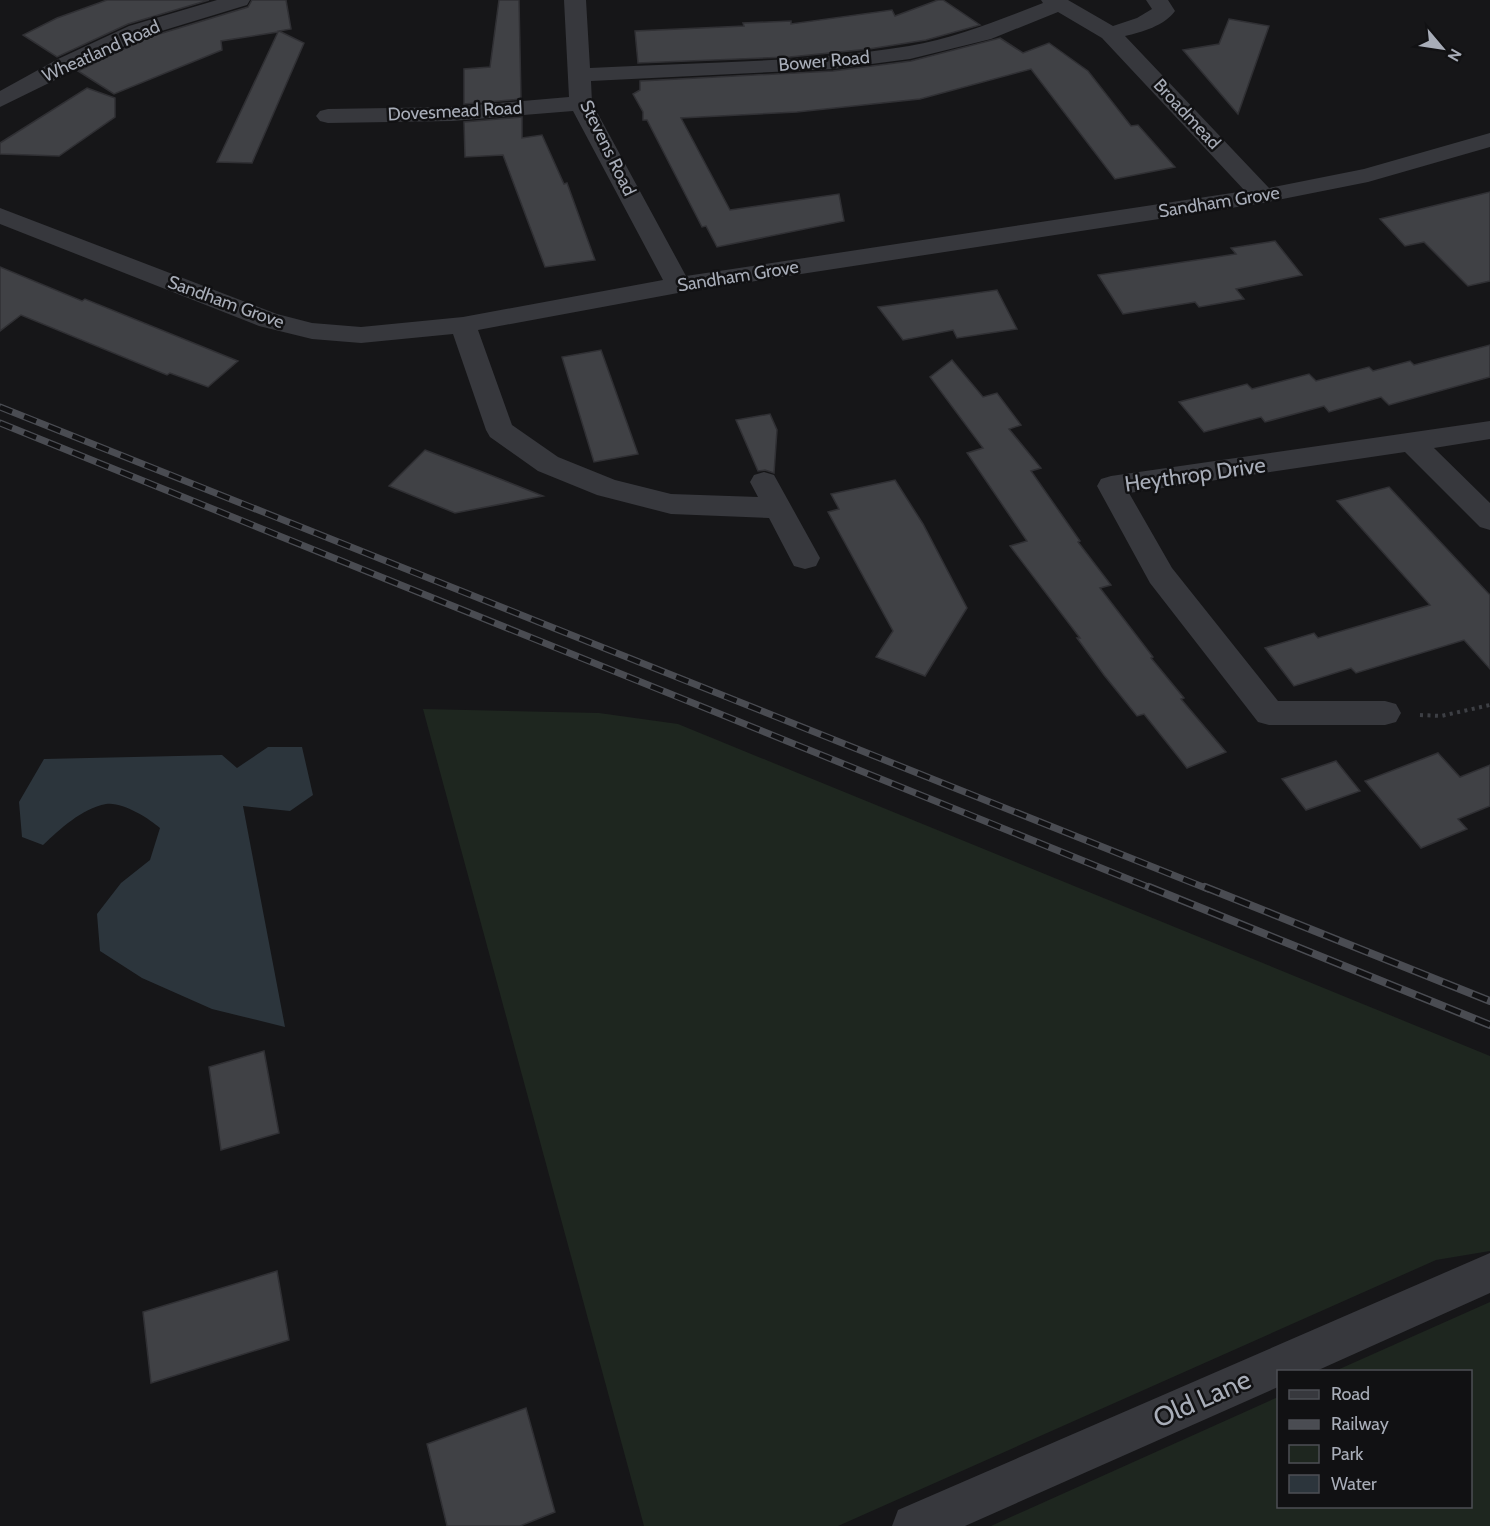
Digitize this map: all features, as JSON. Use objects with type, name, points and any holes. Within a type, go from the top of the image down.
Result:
[{"type":"street","name":"Wheatland Road","points":[[0,100],[66,64],[137,31],[239,0]]},
{"type":"street","name":"Stevens Road","points":[[575,0],[582,103],[678,285]]},
{"type":"street","points":[[1110,33],[1138,27],[1152,20],[1164,10],[1157,0]]},
{"type":"street","name":"Bower Road","points":[[580,75],[833,62],[910,52],[983,34],[1056,2]]},
{"type":"street","name":"Broadmead","points":[[1056,2],[1110,33],[1263,196]]},
{"type":"street","name":"Dovesmead Road","points":[[327,117],[452,114],[582,103]]},
{"type":"street","name":"Sandham Grove","points":[[0,215],[267,320],[312,331],[361,335],[463,325],[678,285],[1263,196],[1368,175],[1490,140]]},
{"type":"street","points":[[463,325],[500,430],[548,464],[607,488],[671,504],[777,508]]},
{"type":"street","name":"Heythrop Drive","points":[[1385,713],[1269,713],[1161,575],[1111,486],[1490,430]]},
{"type":"street","points":[[1411,441],[1490,520]]},
{"type":"street","points":[[764,482],[805,558]]},
{"type":"street","name":"Old Lane","points":[[914,1526],[1490,1273]]},
{"type":"path","points":[[1385,713],[1441,716],[1490,705]]},
{"type":"green space","points":[[423,709],[599,713],[678,724],[1490,1056],[1490,1251],[1436,1260],[838,1526],[644,1526]]},
{"type":"green space","points":[[1490,1302],[1490,1526],[991,1526],[1277,1397],[1277,1508],[1472,1508],[1472,1370],[1337,1370]]},
{"type":"water","points":[[268,747],[302,747],[313,795],[290,811],[243,806],[285,1027],[212,1009],[142,978],[100,951],[97,914],[121,883],[150,860],[160,828],[127,808],[106,804],[80,815],[43,845],[22,837],[19,802],[44,759],[222,755],[237,768]]},
{"type":"building","points":[[107,0],[209,0],[128,24],[57,57],[23,35],[57,18]]},
{"type":"building","points":[[252,0],[286,0],[291,29],[279,31],[304,43],[252,163],[217,162],[278,32],[221,41],[222,50],[114,94],[78,71],[146,38],[248,7]]},
{"type":"building","points":[[499,0],[519,0],[521,99],[464,104],[464,69],[490,67]]},
{"type":"building","points":[[943,0],[980,25],[926,40],[869,49],[790,57],[638,63],[635,31],[744,26],[743,23],[791,21],[791,24],[892,10],[895,16]]},
{"type":"building","points":[[1229,19],[1269,26],[1238,114],[1183,50],[1219,44]]},
{"type":"building","points":[[1000,38],[1023,53],[1049,43],[1088,71],[1131,126],[1138,125],[1175,167],[1115,179],[1031,69],[920,99],[797,112],[681,118],[730,210],[839,194],[844,221],[717,247],[706,226],[702,227],[647,120],[643,120],[643,112],[633,94],[640,90],[640,81],[833,71],[911,61]]},
{"type":"building","points":[[87,88],[115,98],[115,117],[59,156],[0,154],[0,143]]},
{"type":"building","points":[[522,117],[522,138],[542,135],[564,184],[567,183],[595,260],[545,267],[503,155],[465,157],[464,122]]},
{"type":"building","points":[[1490,192],[1490,281],[1468,286],[1424,242],[1405,246],[1380,219]]},
{"type":"building","points":[[1275,241],[1302,275],[1236,289],[1244,299],[1199,307],[1195,302],[1123,314],[1098,275],[1236,254],[1231,248]]},
{"type":"building","points":[[0,267],[238,361],[208,387],[170,373],[167,375],[21,315],[0,331]]},
{"type":"building","points":[[997,290],[1017,329],[957,338],[953,330],[903,340],[878,307]]},
{"type":"building","points":[[1490,345],[1490,377],[1389,405],[1381,397],[1329,412],[1324,406],[1265,422],[1261,417],[1204,432],[1179,402],[1247,384],[1252,389],[1309,374],[1316,381],[1369,367],[1373,371],[1410,361],[1414,365]]},
{"type":"building","points":[[601,350],[638,454],[594,462],[562,357]]},
{"type":"building","points":[[952,360],[983,397],[997,393],[1021,425],[1009,429],[1041,468],[1031,471],[1080,541],[1078,542],[1111,585],[1100,588],[1153,657],[1151,658],[1184,698],[1181,699],[1226,752],[1187,768],[1144,714],[1137,716],[1104,675],[1077,638],[1080,638],[1010,546],[1027,541],[967,453],[983,448],[930,377]]},
{"type":"building","points":[[770,414],[777,430],[774,473],[765,470],[758,471],[736,420]]},
{"type":"building","points":[[425,450],[543,496],[455,513],[389,486]]},
{"type":"building","points":[[895,480],[923,524],[967,608],[925,676],[876,657],[893,631],[828,512],[839,509],[831,494]]},
{"type":"building","points":[[1389,487],[1490,595],[1490,669],[1464,640],[1356,673],[1351,668],[1294,686],[1265,648],[1314,633],[1318,638],[1430,605],[1337,501]]},
{"type":"building","points":[[1438,753],[1460,777],[1490,765],[1490,806],[1458,819],[1467,829],[1421,848],[1365,781]]},
{"type":"building","points":[[1336,761],[1360,791],[1306,810],[1282,779]]},
{"type":"building","points":[[264,1051],[279,1133],[221,1150],[209,1067]]},
{"type":"building","points":[[277,1271],[289,1340],[151,1383],[143,1312]]},
{"type":"building","points":[[526,1408],[555,1512],[520,1526],[447,1526],[427,1444]]},
{"type":"railway","points":[[0,407],[1208,889]]},
{"type":"railway","points":[[0,423],[1153,889]]},
{"type":"railway","points":[[1149,887],[1490,1025]]},
{"type":"railway","points":[[1205,887],[1490,1001]]}]
